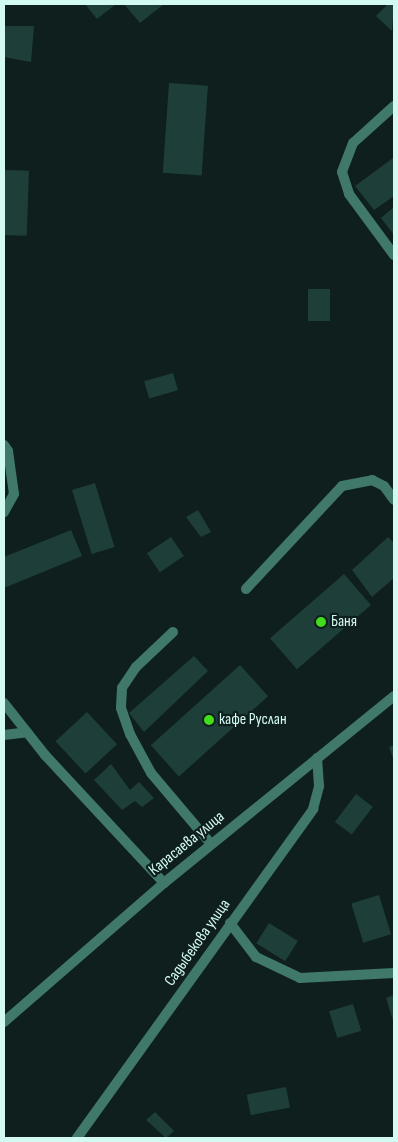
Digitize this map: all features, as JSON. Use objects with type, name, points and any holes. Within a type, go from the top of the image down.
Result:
[{"type":"street","points":[[394,106],[354,142],[342,172],[349,194],[394,255]]},
{"type":"street","points":[[4,445],[8,451],[14,494],[4,512]]},
{"type":"street","points":[[246,589],[342,486],[372,480],[384,486],[394,500]]},
{"type":"street","points":[[173,632],[136,667],[122,688],[121,708],[130,734],[151,773],[211,844]]},
{"type":"street","name":"Карасаева улица","points":[[4,1022],[164,883],[394,696]]},
{"type":"street","points":[[4,703],[27,732],[164,883]]},
{"type":"street","points":[[4,735],[27,732]]},
{"type":"street","name":"Садыбекова улица","points":[[78,1138],[312,809],[319,786],[317,758]]},
{"type":"street","points":[[230,923],[256,957],[300,978],[394,973]]},
{"type":"building","points":[[85,4],[116,4],[97,19]]},
{"type":"building","points":[[124,4],[164,4],[140,23]]},
{"type":"building","points":[[388,4],[394,4],[392,31],[376,16]]},
{"type":"building","points":[[4,26],[34,26],[31,62],[4,57]]},
{"type":"building","points":[[169,83],[208,86],[202,176],[163,173]]},
{"type":"building","points":[[393,158],[394,196],[374,210],[355,186]]},
{"type":"building","points":[[4,170],[29,171],[27,236],[4,235]]},
{"type":"building","points":[[394,207],[394,235],[381,218]]},
{"type":"building","points":[[308,289],[330,289],[330,321],[308,321]]},
{"type":"building","points":[[173,373],[178,390],[149,399],[144,381]]},
{"type":"building","points":[[95,483],[115,547],[92,554],[72,490]]},
{"type":"building","points":[[198,510],[211,532],[201,537],[186,517]]},
{"type":"building","points":[[71,530],[82,556],[4,588],[4,557]]},
{"type":"building","points":[[171,537],[184,556],[160,572],[147,553]]},
{"type":"building","points":[[388,537],[394,543],[394,578],[372,597],[352,570]]},
{"type":"building","name":"Баня","points":[[344,574],[371,605],[297,669],[270,638]]},
{"type":"building","points":[[194,656],[208,671],[144,732],[129,713]]},
{"type":"building","name":"кафе Руслан","points":[[240,665],[268,696],[179,777],[151,745]]},
{"type":"building","points":[[87,712],[117,744],[86,774],[56,741]]},
{"type":"building","points":[[394,745],[394,761],[389,747]]},
{"type":"building","points":[[111,764],[130,790],[139,782],[154,798],[142,807],[135,801],[122,810],[94,780]]},
{"type":"building","points":[[356,794],[373,807],[352,835],[335,822]]},
{"type":"building","points":[[379,895],[391,934],[363,943],[351,903]]},
{"type":"building","points":[[269,923],[298,941],[285,961],[256,943]]},
{"type":"building","points":[[394,995],[394,1024],[386,998]]},
{"type":"building","points":[[353,1004],[361,1031],[337,1038],[329,1011]]},
{"type":"building","points":[[286,1087],[290,1108],[251,1115],[247,1095]]},
{"type":"building","points":[[155,1112],[174,1131],[166,1138],[146,1120]]},
{"type":"place","name":"Баня","points":[[321,622]]},
{"type":"place","name":"кафе Руслан","points":[[209,720]]}]
